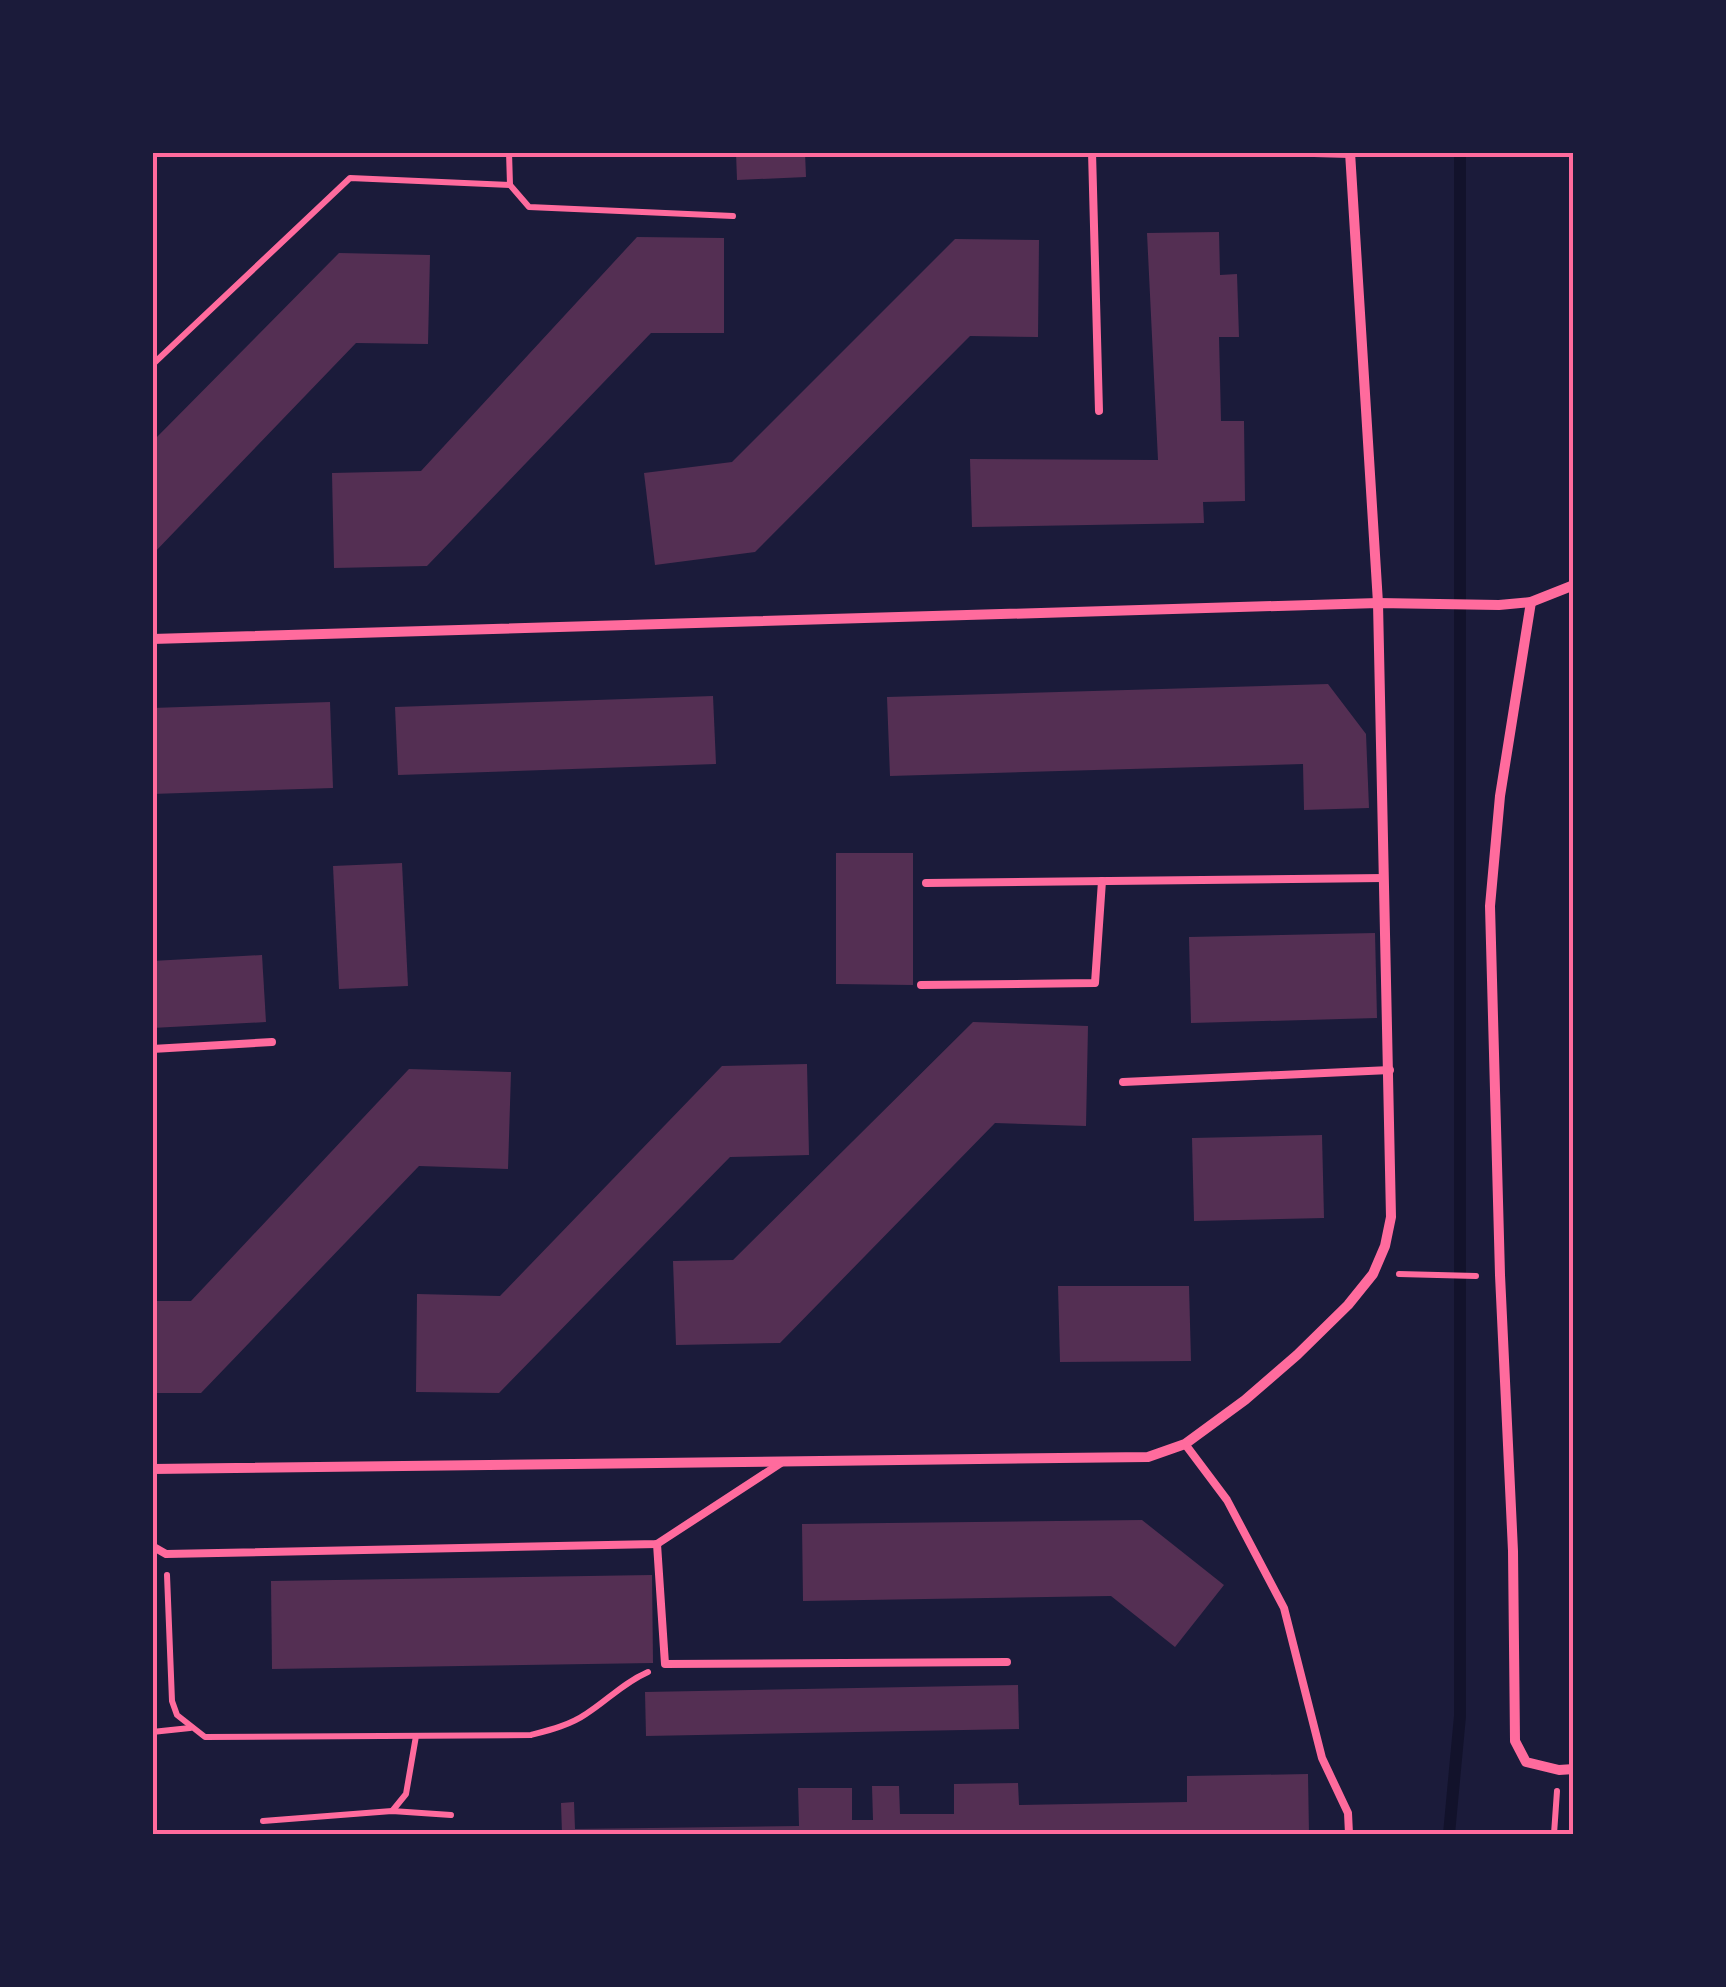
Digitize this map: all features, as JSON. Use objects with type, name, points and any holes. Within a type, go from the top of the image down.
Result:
[{"type":"street","points":[[152,1469],[1148,1456],[1185,1444],[1246,1400],[1298,1356],[1348,1305],[1373,1274],[1385,1246],[1391,1217],[1378,603],[1350,153]]},
{"type":"street","points":[[152,639],[1378,603],[1498,605],[1531,602],[1574,585]]},
{"type":"street","points":[[1531,602],[1500,796],[1490,906],[1500,1275],[1513,1551],[1515,1741],[1526,1762],[1559,1770],[1574,1769]]},
{"type":"lane","points":[[1092,152],[1099,410]]},
{"type":"lane","points":[[1278,152],[1350,153]]},
{"type":"lane","points":[[926,883],[1384,878]]},
{"type":"lane","points":[[921,985],[1095,983],[1102,881]]},
{"type":"lane","points":[[152,1049],[272,1042]]},
{"type":"lane","points":[[1122,1082],[1390,1070]]},
{"type":"lane","points":[[1185,1444],[1227,1500],[1284,1608],[1322,1758],[1348,1813],[1350,1834]]},
{"type":"lane","points":[[152,1546],[166,1554],[658,1544],[787,1460]]},
{"type":"lane","points":[[658,1544],[665,1664],[1007,1662]]},
{"type":"path","points":[[509,152],[510,185],[530,207],[733,216]]},
{"type":"path","points":[[152,365],[350,178],[510,185]]},
{"type":"path","points":[[1426,1274],[1472,1276]]},
{"type":"path","points":[[166,1554],[172,1701],[177,1715],[205,1736],[531,1735],[585,1715],[623,1683],[665,1664]]},
{"type":"path","points":[[152,1732],[190,1728]]},
{"type":"path","points":[[392,1811],[406,1794],[416,1736]]},
{"type":"path","points":[[1554,1834],[1559,1770]]},
{"type":"path","points":[[263,1821],[392,1811],[451,1816]]},
{"type":"building","points":[[736,152],[805,152],[806,177],[737,180]]},
{"type":"building","points":[[1219,232],[1220,275],[1237,274],[1239,337],[1219,337],[1221,421],[1244,421],[1245,501],[1203,502],[1204,523],[972,527],[970,459],[1158,460],[1147,233]]},
{"type":"building","points":[[637,237],[724,238],[724,333],[651,333],[427,566],[334,568],[332,473],[421,471]]},
{"type":"building","points":[[955,239],[1039,240],[1038,337],[970,336],[755,552],[655,565],[644,473],[732,462]]},
{"type":"building","points":[[339,253],[430,255],[428,344],[356,343],[152,555],[152,442]]},
{"type":"building","points":[[1328,684],[1366,734],[1369,808],[1304,810],[1303,764],[890,776],[887,697]]},
{"type":"building","points":[[713,696],[716,764],[398,775],[395,707]]},
{"type":"building","points":[[330,702],[333,788],[152,794],[152,708]]},
{"type":"building","points":[[836,853],[913,853],[913,985],[836,984]]},
{"type":"building","points":[[402,863],[408,986],[339,989],[333,866]]},
{"type":"building","points":[[1375,933],[1377,1018],[1191,1023],[1189,937]]},
{"type":"building","points":[[262,955],[266,1022],[152,1028],[152,961]]},
{"type":"building","points":[[973,1022],[1088,1026],[1086,1126],[995,1123],[780,1343],[676,1345],[673,1261],[733,1260]]},
{"type":"building","points":[[807,1064],[809,1155],[730,1157],[499,1393],[416,1392],[417,1294],[500,1296],[722,1066]]},
{"type":"building","points":[[409,1069],[511,1072],[508,1169],[419,1166],[201,1393],[152,1393],[152,1301],[191,1301]]},
{"type":"building","points":[[1322,1135],[1324,1218],[1194,1221],[1192,1138]]},
{"type":"building","points":[[1058,1286],[1189,1286],[1191,1361],[1060,1362]]},
{"type":"building","points":[[1142,1520],[1224,1585],[1175,1647],[1111,1596],[803,1601],[802,1524]]},
{"type":"building","points":[[652,1575],[653,1663],[272,1669],[271,1581]]},
{"type":"building","points":[[1018,1685],[1019,1729],[646,1736],[645,1692]]},
{"type":"building","points":[[1308,1774],[1309,1834],[562,1834],[561,1803],[574,1802],[575,1829],[799,1826],[798,1788],[852,1788],[852,1820],[873,1820],[872,1786],[899,1786],[900,1814],[954,1814],[954,1784],[1018,1783],[1019,1805],[1187,1802],[1187,1776]]},
{"type":"waterway","points":[[1449,1834],[1460,1716],[1460,152]]}]
